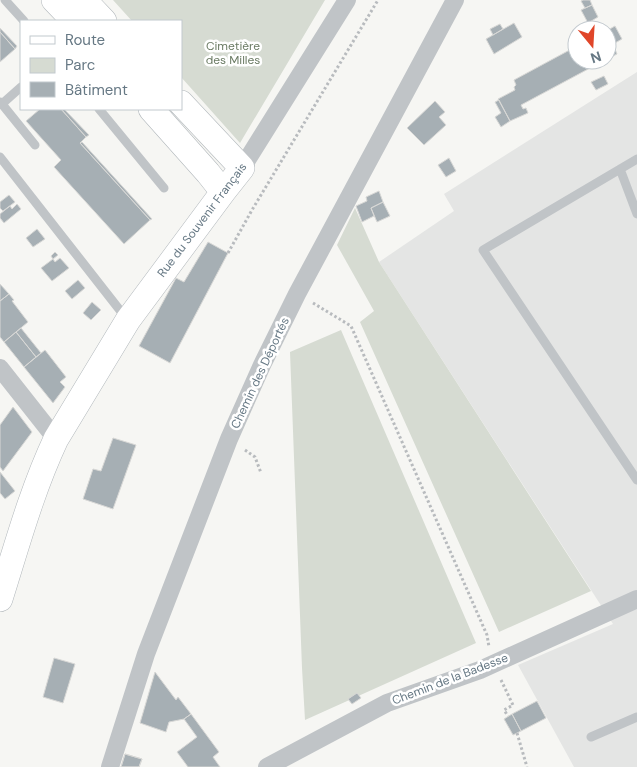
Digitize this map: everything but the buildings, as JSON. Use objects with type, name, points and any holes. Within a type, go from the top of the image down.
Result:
[{"type":"street","name":"Rue du Souvenir Français","points":[[3,576],[56,439],[128,320],[242,168],[347,0]]},
{"type":"street","name":"Chemin des Déportés","points":[[110,767],[146,654],[229,439],[262,365],[297,294],[455,0]]},
{"type":"street","points":[[70,9],[101,20]]},
{"type":"street","points":[[182,104],[242,168]]},
{"type":"street","points":[[152,110],[223,192]]},
{"type":"street","points":[[0,368],[56,439]]},
{"type":"street","name":"Chemin de la Badesse","points":[[267,767],[387,703],[493,664],[637,599]]},
{"type":"lane","points":[[5,0],[23,20]]},
{"type":"lane","points":[[20,88],[1,103],[35,145]]},
{"type":"lane","points":[[100,110],[164,188]]},
{"type":"lane","points":[[0,157],[128,320]]},
{"type":"lane","points":[[637,159],[482,250],[637,480]]},
{"type":"lane","points":[[620,169],[637,214]]},
{"type":"lane","points":[[591,737],[637,717]]},
{"type":"path","points":[[228,253],[378,0]]},
{"type":"path","points":[[297,294],[351,326],[487,635],[493,664],[513,705],[504,710],[508,716]]},
{"type":"path","points":[[517,733],[527,767]]},
{"type":"shaded area","points":[[637,72],[637,767],[574,767],[518,665],[613,624],[379,262],[454,211],[444,194]]},
{"type":"green space","name":"Cimetière des Milles","points":[[113,0],[325,0],[240,143],[182,78],[182,20],[131,20]]},
{"type":"green space","points":[[355,208],[379,262],[591,591],[499,632],[360,322],[374,311],[337,245]]},
{"type":"green space","points":[[341,330],[476,643],[305,720],[290,352]]}]
